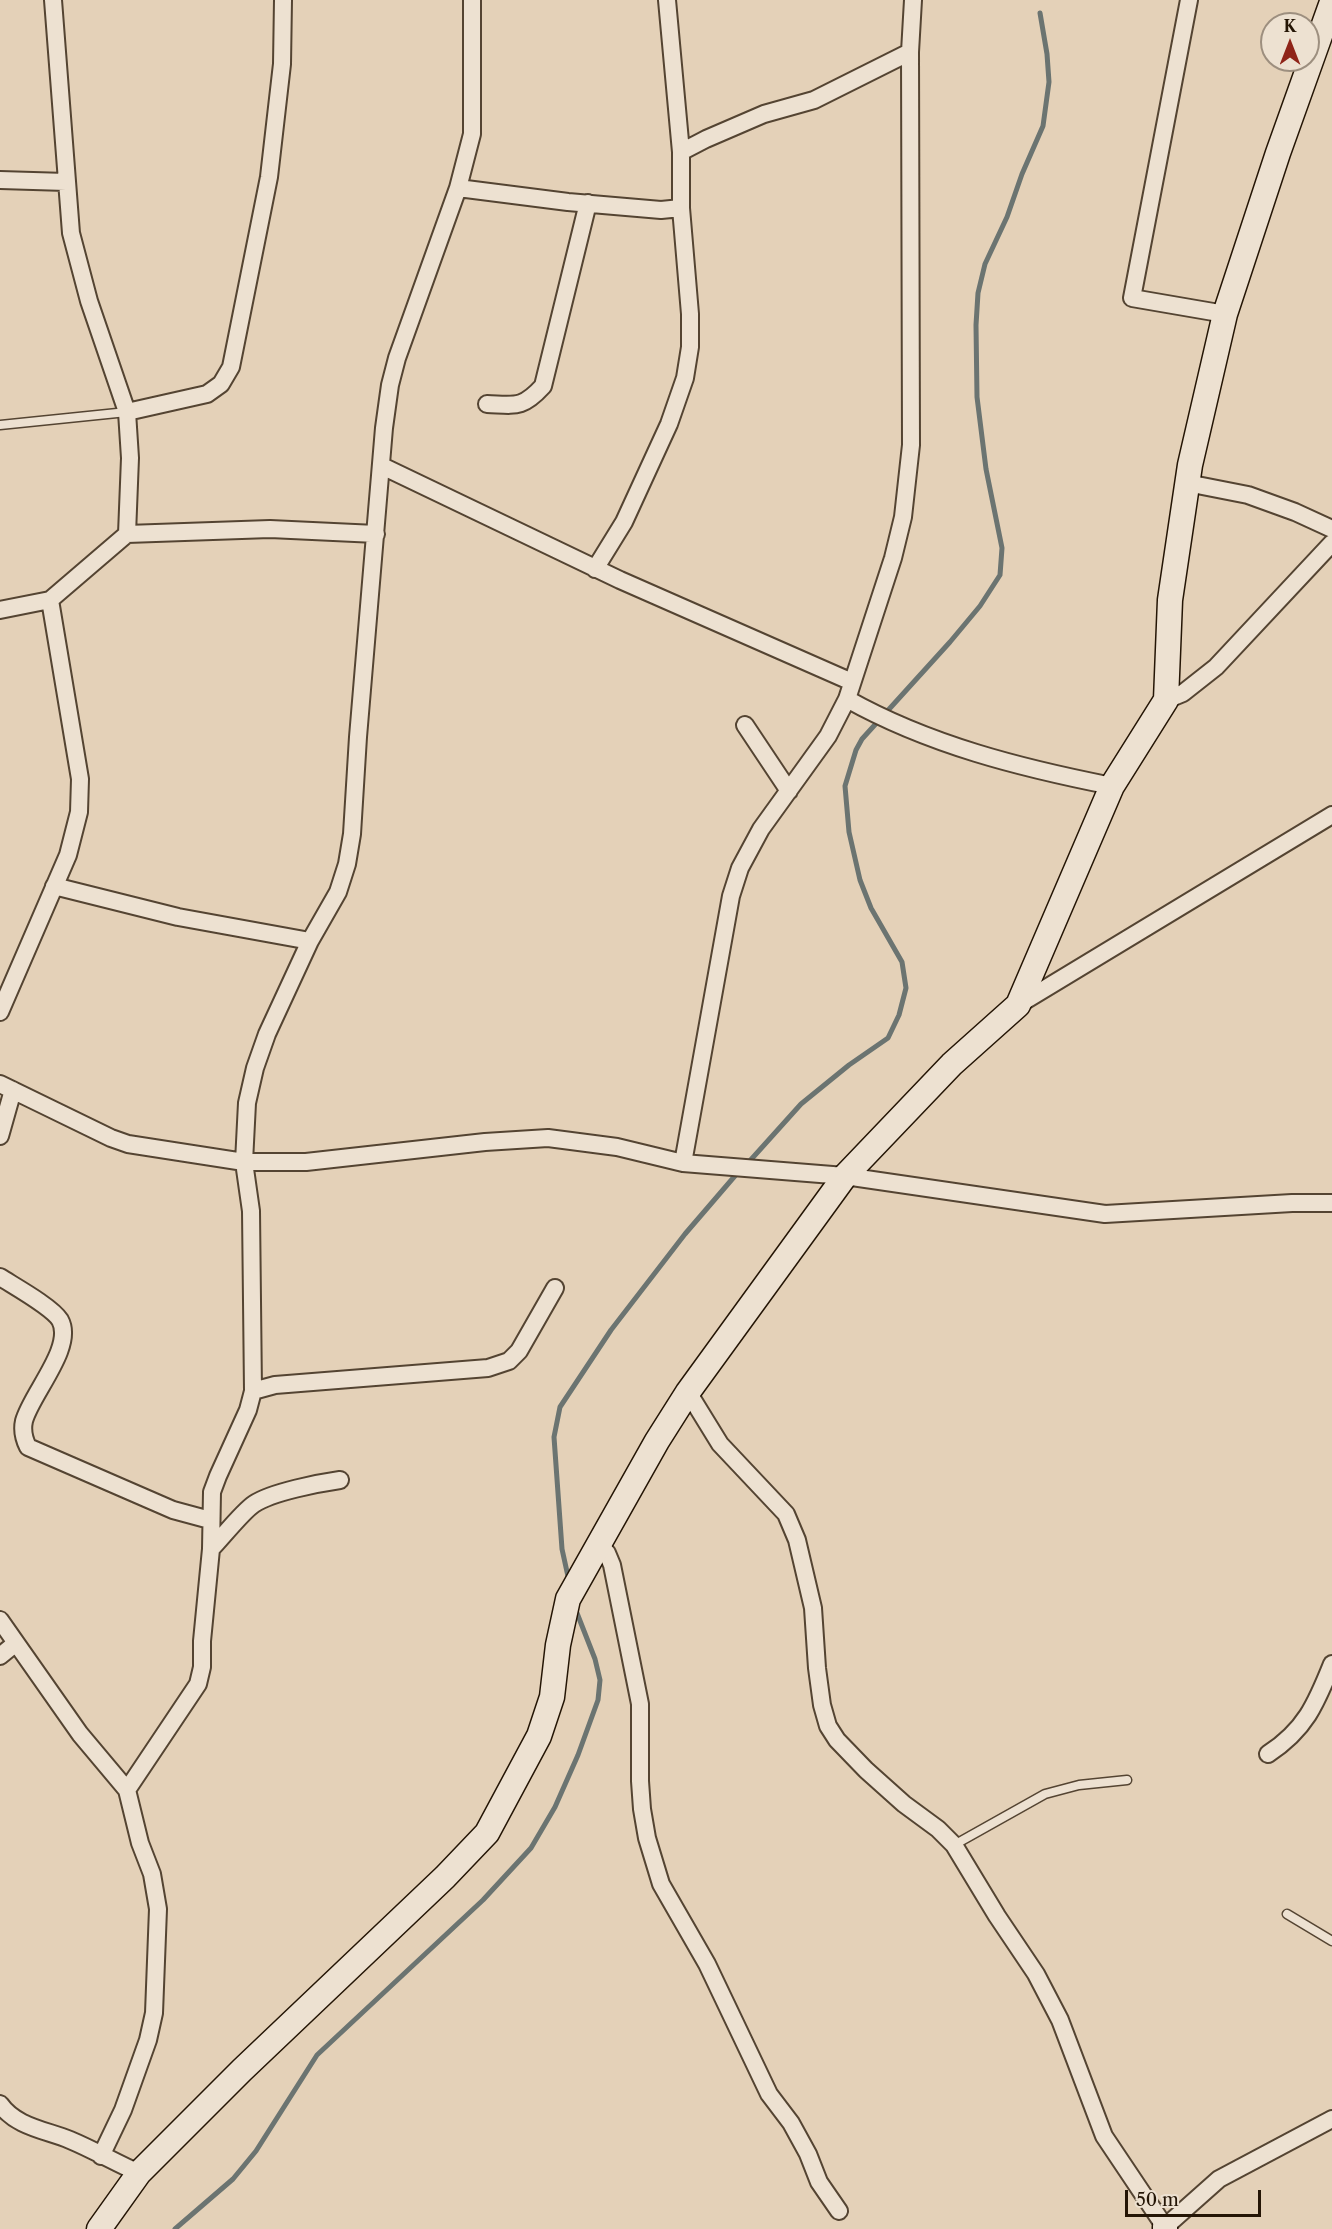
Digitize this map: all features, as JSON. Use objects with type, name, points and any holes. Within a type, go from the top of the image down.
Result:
[{"type":"street","points":[[53,0],[71,234],[79,268],[127,412],[130,458],[127,534]]},
{"type":"street","points":[[127,412],[207,394],[221,384],[231,367],[269,177],[282,63],[283,0]]},
{"type":"street","points":[[127,1790],[198,1684],[201,1676],[211,1549],[212,1492],[248,1410],[253,1391],[251,1211],[244,1162],[247,1103],[255,1068],[267,1034],[310,941],[338,892],[347,864],[352,834],[384,428],[390,385],[458,188],[472,134],[472,0]]},
{"type":"street","points":[[595,568],[629,511],[669,424],[685,378],[690,347],[690,314],[681,208],[681,152],[667,0]]},
{"type":"street","points":[[683,1163],[731,896],[740,868],[761,830],[828,736],[850,691],[903,517],[911,445],[910,52],[913,0]]},
{"type":"street","points":[[1189,0],[1132,298],[1225,314]]},
{"type":"street","points":[[1018,1005],[1112,786],[1166,700],[1170,600],[1187,483],[1225,314],[1278,153],[1332,2]]},
{"type":"street","points":[[681,152],[764,114],[814,100],[910,52]]},
{"type":"street","points":[[0,180],[66,182]]},
{"type":"street","points":[[458,188],[661,210],[681,208]]},
{"type":"street","points":[[487,404],[519,405],[531,399],[543,387],[588,203]]},
{"type":"street","points":[[382,466],[850,691],[871,712],[898,726],[955,747],[1064,777],[1112,786]]},
{"type":"street","points":[[1187,483],[1248,495],[1295,512],[1332,529]]},
{"type":"street","points":[[0,610],[50,600],[127,534],[270,529],[376,534]]},
{"type":"street","points":[[1166,700],[1183,693],[1216,667],[1332,543]]},
{"type":"street","points":[[0,1012],[75,834],[79,812],[80,779],[50,600]]},
{"type":"street","points":[[745,725],[789,791]]},
{"type":"street","points":[[99,2229],[139,2173],[250,2062],[445,1877],[487,1833],[539,1736],[552,1697],[558,1645],[568,1599],[657,1440],[688,1392],[845,1176],[951,1064],[1018,1005],[1332,815]]},
{"type":"street","points":[[54,886],[178,917],[310,941]]},
{"type":"street","points":[[0,1136],[6,1087],[128,1144],[244,1162],[306,1162],[485,1142],[548,1138],[616,1147],[683,1163],[845,1176],[1105,1214],[1292,1203],[1332,1203]]},
{"type":"street","points":[[0,1277],[41,1303],[59,1318],[64,1331],[61,1346],[24,1420],[23,1436],[28,1448],[173,1510],[210,1520]]},
{"type":"street","points":[[253,1391],[275,1385],[488,1368],[509,1361],[528,1337],[555,1288]]},
{"type":"street","points":[[688,1392],[720,1444],[770,1495],[786,1514],[790,1523],[800,1551],[813,1608],[817,1668],[822,1705],[828,1726],[837,1740],[866,1770],[954,1845],[1041,1983],[1060,2020],[1104,2136],[1165,2228],[1219,2179],[1332,2119]]},
{"type":"street","points":[[211,1549],[254,1504],[294,1490],[340,1480]]},
{"type":"street","points":[[595,1551],[607,1553],[612,1565],[637,1684],[641,1720],[642,1809],[647,1838],[661,1884],[707,1964],[770,2094],[791,2123],[808,2154],[819,2182],[839,2211]]},
{"type":"street","points":[[0,1620],[80,1734],[127,1790],[140,1844],[152,1874],[158,1909],[154,2013],[148,2040],[123,2110],[101,2156]]},
{"type":"street","points":[[0,1656],[16,1643]]},
{"type":"street","points":[[1268,1754],[1282,1746],[1304,1724],[1317,1701],[1332,1664]]},
{"type":"street","points":[[0,2104],[7,2114],[27,2125],[70,2140],[139,2173]]},
{"type":"lane","points":[[0,424],[127,412]]},
{"type":"lane","points":[[954,1845],[1045,1794],[1079,1785],[1127,1780]]},
{"type":"lane","points":[[1287,1914],[1332,1941]]},
{"type":"waterway","points":[[747,1164],[801,1104],[849,1065],[888,1038],[899,1015],[906,988],[902,962],[871,908],[860,880],[849,832],[845,786],[856,750],[862,739],[950,642],[980,606],[1000,575],[1002,548],[986,469],[977,397],[978,293],[985,264],[1007,217],[1022,174],[1043,126],[1049,82],[1040,13]]},
{"type":"waterway","points":[[569,1581],[562,1549],[554,1437],[560,1407],[611,1330],[685,1234],[740,1170]]},
{"type":"waterway","points":[[175,2229],[233,2179],[256,2151],[317,2055],[483,1900],[531,1848],[555,1807],[578,1755],[598,1700],[600,1680],[595,1659],[575,1608]]}]
